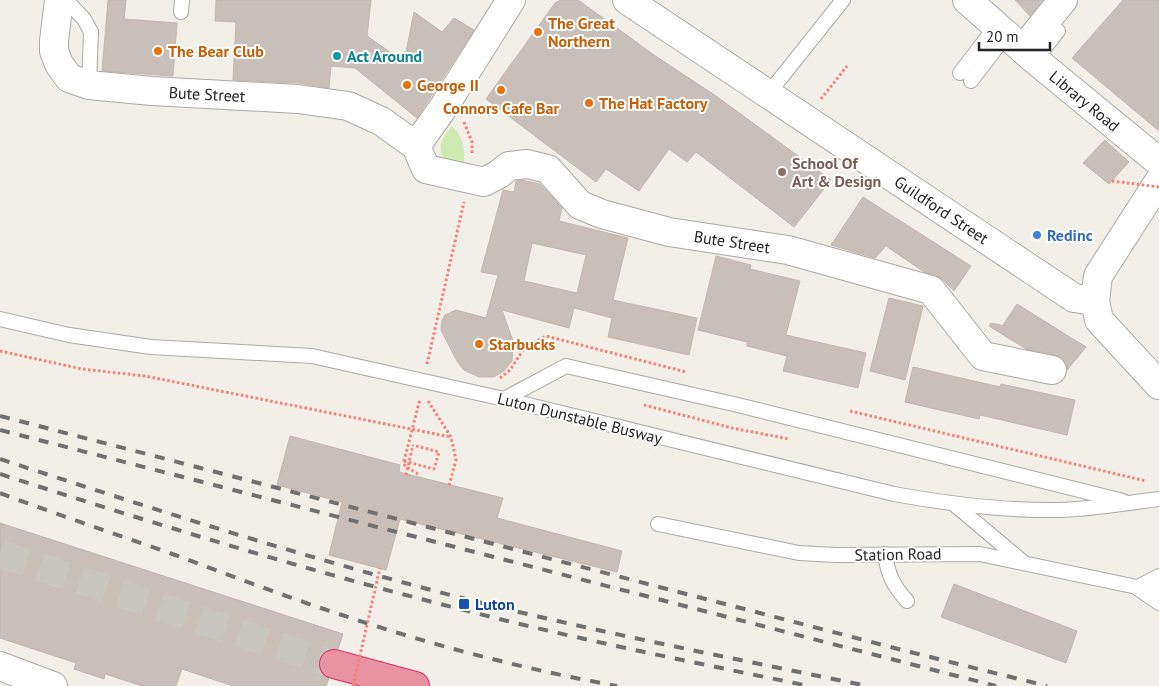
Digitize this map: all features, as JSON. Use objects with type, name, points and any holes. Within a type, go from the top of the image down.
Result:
[{"type":"highway","points":[[334,664],[415,686]]},
{"type":"street","name":"Bute Street","points":[[59,0],[54,51],[59,64],[70,78],[89,85],[152,91],[298,98],[348,106],[381,121],[416,146],[426,169],[484,182],[509,166],[527,164],[548,169],[580,205],[602,214],[669,232],[788,250],[931,290],[983,356],[1052,370]]},
{"type":"street","points":[[416,146],[445,105],[511,0]]},
{"type":"street","name":"Guildford Street","points":[[627,0],[1074,298],[1095,301]]},
{"type":"street","name":"Library Road","points":[[967,0],[1159,162]]},
{"type":"street","points":[[1015,42],[1063,0]]},
{"type":"street","points":[[1156,374],[1099,320],[1095,301],[1098,276],[1159,181]]},
{"type":"street","points":[[0,666],[53,686]]},
{"type":"lane","points":[[66,0],[84,19],[90,32],[89,85]]},
{"type":"lane","points":[[761,90],[843,0]]},
{"type":"lane","points":[[965,77],[1015,42],[1058,31]]},
{"type":"lane","name":"Luton Dunstable Busway","points":[[0,319],[69,335],[151,347],[312,356],[504,399],[894,494],[955,505],[1060,510],[1159,500]]},
{"type":"lane","points":[[504,399],[566,366],[738,405],[1132,503]]},
{"type":"lane","points":[[955,505],[1024,563]]},
{"type":"lane","name":"Station Road","points":[[658,524],[800,553],[836,555],[980,554],[1137,588],[1159,589]]},
{"type":"lane","points":[[885,554],[888,570],[896,588],[907,601]]},
{"type":"lane","points":[[1137,588],[1159,576]]},
{"type":"lane","name":"Station Road","points":[[1137,588],[1159,603]]},
{"type":"path","points":[[805,119],[847,66]]},
{"type":"path","points":[[426,366],[469,178],[473,168],[472,142],[463,119],[445,105]]},
{"type":"path","points":[[1112,181],[1159,187]]},
{"type":"path","points":[[0,351],[82,369],[144,376],[451,437]]},
{"type":"path","points":[[404,461],[434,469],[439,452],[413,445],[406,473],[418,474],[405,466],[404,461],[423,395],[451,437],[456,460],[449,486]]},
{"type":"path","points":[[729,437],[732,428]]},
{"type":"path","points":[[353,686],[380,568]]},
{"type":"green space","points":[[452,126],[462,140],[463,167],[447,164],[441,153],[442,140]]},
{"type":"building","points":[[108,0],[126,0],[124,19],[177,23],[173,76],[102,71]]},
{"type":"building","points":[[216,0],[371,0],[367,36],[404,62],[414,12],[442,32],[454,18],[474,30],[417,118],[355,68],[331,66],[329,88],[299,83],[233,80],[236,22],[215,21]]},
{"type":"building","points":[[560,0],[577,0],[581,2],[654,55],[716,96],[831,180],[794,227],[696,152],[687,162],[669,149],[639,191],[606,169],[596,182],[486,99],[555,3]]},
{"type":"building","points":[[1015,0],[1043,0],[1030,16]]},
{"type":"building","points":[[1123,0],[1159,0],[1159,131],[1072,58]]},
{"type":"building","points":[[1105,140],[1129,162],[1109,184],[1083,163]]},
{"type":"building","points":[[522,180],[540,184],[562,208],[559,221],[628,238],[613,300],[697,318],[689,355],[608,337],[612,318],[574,308],[569,328],[502,310],[513,341],[512,361],[504,371],[494,377],[479,377],[464,370],[458,363],[441,330],[442,320],[445,315],[456,310],[486,318],[498,275],[481,272],[503,190],[514,192],[516,181]],"holes":[[[532,243],[586,255],[577,293],[524,281]]]},
{"type":"building","points":[[863,197],[971,266],[954,291],[943,280],[935,275],[924,272],[886,246],[875,258],[831,245]]},
{"type":"building","points":[[716,256],[751,265],[750,269],[800,281],[786,335],[866,353],[858,388],[783,371],[787,356],[747,346],[747,342],[698,330]]},
{"type":"building","points":[[889,298],[923,306],[905,380],[870,371]]},
{"type":"building","points":[[1017,304],[1086,347],[1067,370],[1067,365],[1062,358],[1026,349],[989,326],[991,323],[1005,326],[1003,325]]},
{"type":"building","points":[[913,367],[1000,387],[1001,384],[1075,400],[1067,435],[980,415],[979,419],[905,402]]},
{"type":"building","points":[[290,436],[400,465],[399,472],[503,498],[497,518],[622,551],[617,572],[400,519],[386,570],[329,555],[342,502],[277,485]]},
{"type":"building","points":[[0,523],[343,634],[338,649],[330,649],[323,653],[319,659],[319,668],[323,675],[329,678],[326,686],[233,686],[182,669],[176,686],[142,686],[105,674],[104,679],[74,669],[76,663],[0,638]]},
{"type":"building","points":[[954,584],[1077,631],[1066,663],[941,617]]},
{"type":"tunnel","points":[[0,554],[334,664]]},
{"type":"railway","points":[[0,416],[1047,686]]},
{"type":"railway","points":[[0,430],[996,686]]},
{"type":"railway","points":[[0,459],[288,550],[404,583],[613,633],[867,686]]},
{"type":"railway","points":[[0,474],[229,545],[402,594],[590,640],[809,686]]},
{"type":"railway","points":[[0,493],[300,601],[376,626],[513,664],[617,686]]},
{"type":"place","name":"The Great Northern","points":[[538,32]]},
{"type":"place","name":"The Bear Club","points":[[158,51]]},
{"type":"place","name":"Act Around","points":[[337,56]]},
{"type":"place","name":"George II","points":[[407,85]]},
{"type":"place","name":"Connors Cafe Bar","points":[[501,90]]},
{"type":"place","name":"The Hat Factory","points":[[589,103]]},
{"type":"place","name":"School Of Art & Design","points":[[782,172]]},
{"type":"place","name":"Redinc","points":[[1037,235]]},
{"type":"place","name":"Starbucks","points":[[479,344]]},
{"type":"place","name":"Luton","points":[[464,604]]}]
